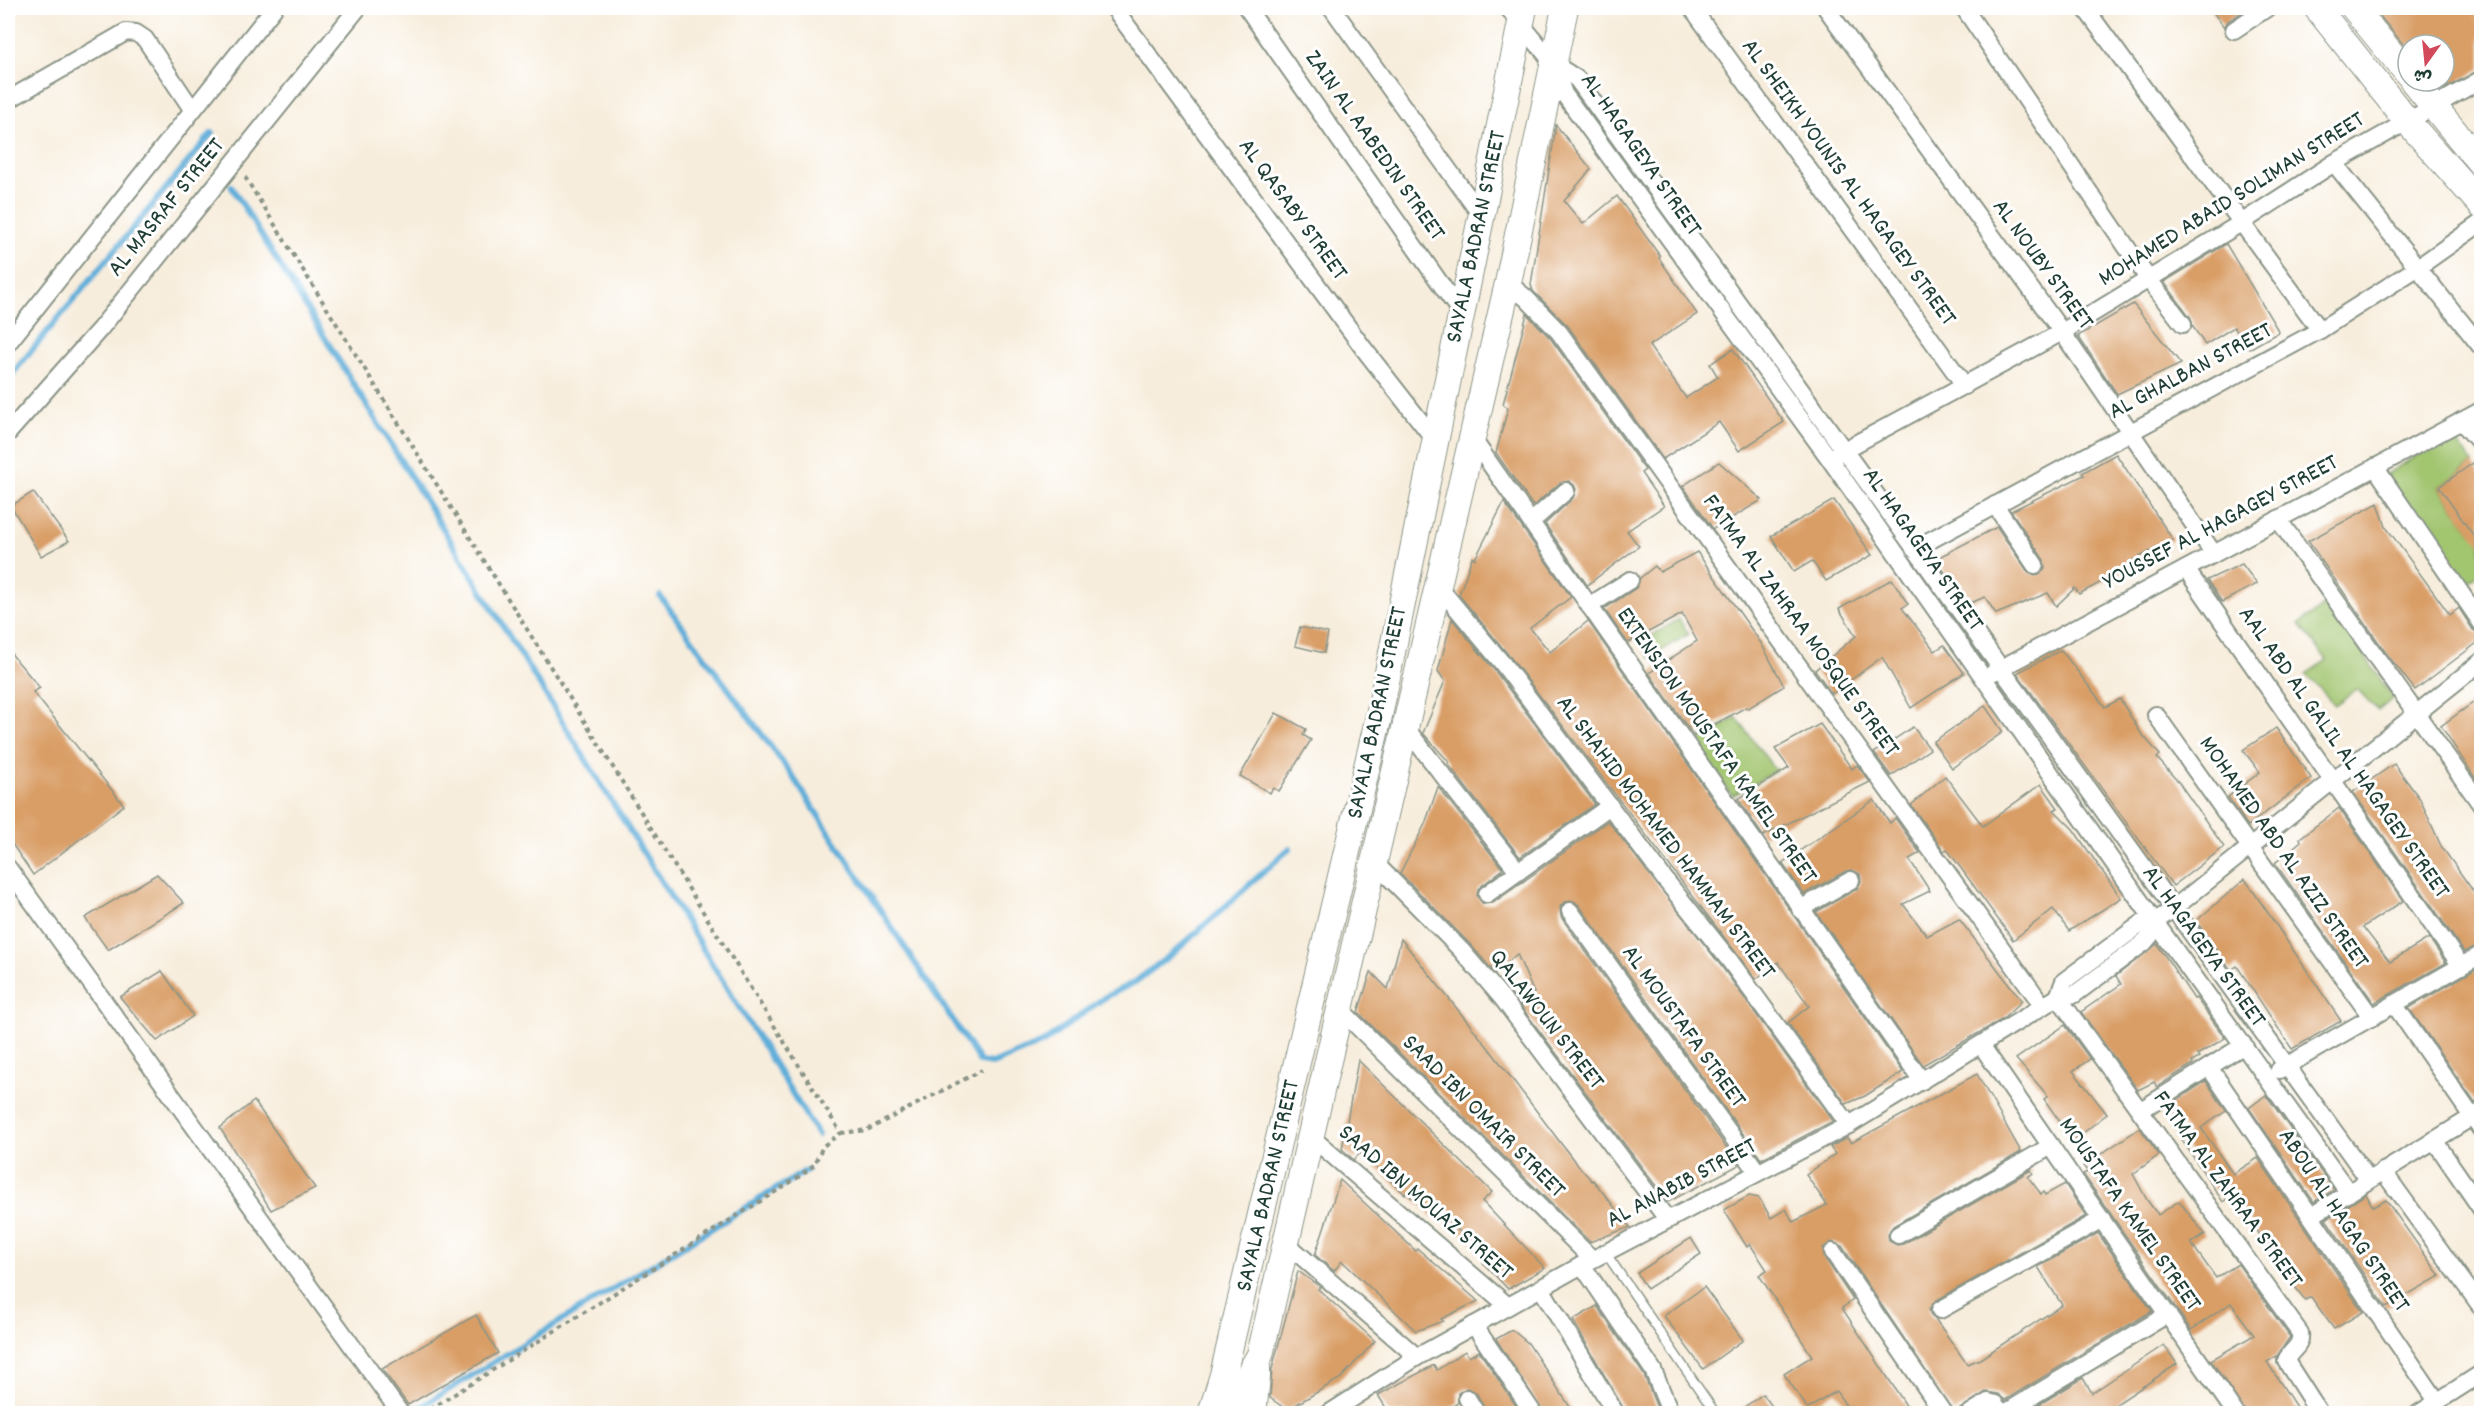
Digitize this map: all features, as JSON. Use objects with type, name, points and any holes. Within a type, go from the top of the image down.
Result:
[{"type":"main road","name":"SAYALA BADRAN STREET","points":[[1232,1413],[1247,1373],[1260,1355],[1508,283],[1565,8]]},
{"type":"main road","points":[[2317,8],[2407,121],[2481,206]]},
{"type":"main road","points":[[2354,8],[2396,59]]},
{"type":"main road","name":"SAYALA BADRAN STREET","points":[[1211,1413],[1223,1375],[1379,716],[1481,215],[1518,13]]},
{"type":"main road","points":[[2423,93],[2481,165]]},
{"type":"main road","points":[[1297,1066],[1328,1063]]},
{"type":"street","name":"AL MASRAF STREET","points":[[8,343],[274,8]]},
{"type":"street","name":"AL MASRAF STREET","points":[[8,433],[100,329],[358,8]]},
{"type":"street","name":"AL QASABY STREET","points":[[1114,8],[1357,339],[1435,440]]},
{"type":"street","name":"ZAIN AL AABEDIN STREET","points":[[1247,8],[1461,313]]},
{"type":"street","points":[[1332,8],[1481,215]]},
{"type":"street","name":"AL SHEIKH YOUNIS AL HAGAGEY STREET","points":[[1692,8],[1965,386]]},
{"type":"street","name":"AL NOUBY STREET","points":[[1826,8],[2062,332],[2214,554]]},
{"type":"street","points":[[1964,8],[2149,280],[2182,324]]},
{"type":"street","points":[[2086,8],[2320,330]]},
{"type":"street","points":[[2234,30],[2267,8]]},
{"type":"street","points":[[1518,13],[1554,64]]},
{"type":"street","points":[[8,100],[126,32],[136,33],[145,39],[192,110]]},
{"type":"street","name":"AL HAGAGEYA STREET","points":[[1554,64],[1564,94],[1836,454],[1914,549],[2287,1065],[2481,1308]]},
{"type":"street","name":"MOHAMED ABAID SOLIMAN STREET","points":[[1836,454],[2062,332],[2241,223],[2334,163],[2481,79]]},
{"type":"street","points":[[2334,163],[2481,348]]},
{"type":"street","name":"AL GHALBAN STREET","points":[[1914,549],[2320,330],[2417,268],[2481,222]]},
{"type":"street","name":"FATMA AL ZAHRAA MOSQUE STREET","points":[[1508,283],[1527,298],[1559,332],[2043,1006]]},
{"type":"street","name":"YOUSSEF AL HAGAGEY STREET","points":[[1982,678],[2481,410]]},
{"type":"street","points":[[2461,421],[2481,445]]},
{"type":"street","name":"EXTENSION MOUSTAFA KAMEL STREET","points":[[1472,438],[1922,1081]]},
{"type":"street","name":"AL HAGAGEYA STREET","points":[[1836,454],[1982,678],[2349,1193]]},
{"type":"street","points":[[2375,467],[2481,624]]},
{"type":"street","points":[[1531,522],[1566,491]]},
{"type":"street","points":[[1995,505],[2035,565]]},
{"type":"street","points":[[2278,519],[2481,806]]},
{"type":"street","name":"AAL ABD AL GALIL AL HAGAGEY STREET","points":[[2186,569],[2461,966]]},
{"type":"street","points":[[1589,606],[1630,580]]},
{"type":"street","name":"AL SHAHID MOHAMED HAMMAM STREET","points":[[1438,586],[1503,664],[1730,961],[1849,1125]]},
{"type":"street","name":"AL ANABIB STREET","points":[[1328,1413],[1417,1358],[1593,1259],[1849,1125],[2058,997],[2075,994],[2151,936],[2156,922],[2481,662]]},
{"type":"street","name":"MOHAMED ABD AL AZIZ STREET","points":[[2156,716],[2372,1018]]},
{"type":"street","points":[[1405,728],[1518,871]]},
{"type":"street","points":[[1487,894],[1610,806]]},
{"type":"street","name":"QALAWOUN STREET","points":[[1374,862],[1453,943],[1502,998],[1667,1219]]},
{"type":"street","points":[[8,868],[396,1407]]},
{"type":"street","points":[[1800,909],[1851,880]]},
{"type":"street","name":"AL MOUSTAFA STREET","points":[[1570,911],[1757,1172]]},
{"type":"street","points":[[2267,1077],[2481,954]]},
{"type":"street","name":"FATMA AL ZAHRAA STREET","points":[[2058,997],[2300,1333],[2301,1340],[2286,1361],[2320,1413]]},
{"type":"street","points":[[2394,1004],[2477,1114],[2481,1131]]},
{"type":"street","name":"SAAD IBN OMAIR STREET","points":[[1340,1009],[1593,1259],[1653,1370],[1671,1413]]},
{"type":"street","points":[[2141,1110],[2244,1045]]},
{"type":"street","name":"MOUSTAFA KAMEL STREET","points":[[1981,1046],[2236,1413]]},
{"type":"street","name":"ABOU AL HAGAG STREET","points":[[2209,1067],[2437,1401]]},
{"type":"street","points":[[2311,1216],[2477,1114]]},
{"type":"street","name":"SAAD IBN MOUAZ STREET","points":[[1310,1136],[1508,1306]]},
{"type":"street","points":[[2434,1140],[2481,1210]]},
{"type":"street","points":[[1898,1235],[2051,1146]]},
{"type":"street","points":[[1940,1310],[2102,1219]]},
{"type":"street","points":[[1286,1243],[1417,1358]]},
{"type":"street","points":[[1833,1252],[1944,1413]]},
{"type":"street","points":[[1541,1288],[1616,1413]]},
{"type":"street","points":[[1969,1413],[1989,1402],[1995,1404],[2001,1412],[2017,1410],[2168,1314]]},
{"type":"street","points":[[1474,1325],[1534,1413]]},
{"type":"street","name":"SAYALA BADRAN STREET","points":[[1256,1413],[1260,1355]]},
{"type":"street","points":[[2418,1413],[2481,1373]]},
{"type":"street","points":[[1467,1398],[1477,1413]]},
{"type":"lane","points":[[1593,1259],[1716,1413]]},
{"type":"path","points":[[236,162],[841,1133]]},
{"type":"path","points":[[423,1413],[797,1178],[814,1165],[823,1146],[841,1133],[867,1130],[982,1070]]},
{"type":"green space","points":[[2451,434],[2473,463],[2439,487],[2473,534],[2481,528],[2481,572],[2466,584],[2385,475]]},
{"type":"green space","points":[[2329,602],[2393,698],[2378,711],[2357,689],[2335,705],[2306,674],[2327,660],[2299,624]]},
{"type":"green space","points":[[1679,619],[1689,634],[1650,658],[1641,642]]},
{"type":"green space","points":[[1736,717],[1776,771],[1732,796],[1694,744]]},
{"type":"building","points":[[2210,8],[2249,8],[2228,21],[2224,27]]},
{"type":"building","points":[[2373,8],[2481,8],[2481,69],[2456,82],[2456,33],[2396,33],[2396,36]]},
{"type":"building","points":[[1556,125],[1591,169],[1564,201],[1583,224],[1617,196],[1660,256],[1659,258],[1697,314],[1649,346],[1686,398],[1718,377],[1710,364],[1733,349],[1784,422],[1739,451],[1719,422],[1663,459],[1568,326],[1533,291],[1531,285]]},
{"type":"building","points":[[2226,244],[2279,332],[2249,349],[2234,327],[2205,345],[2193,327],[2191,318],[2164,282]]},
{"type":"building","points":[[2133,304],[2181,364],[2117,394],[2078,336]]},
{"type":"building","points":[[1527,314],[1551,339],[1645,470],[1641,473],[1664,506],[1627,531],[1639,546],[1587,585],[1545,524],[1573,498],[1576,489],[1574,485],[1569,481],[1560,483],[1533,506],[1496,453],[1508,408],[1503,404]]},
{"type":"building","points":[[2116,454],[2173,540],[2131,561],[2134,565],[2079,594],[2075,588],[2056,606],[2048,593],[1996,614],[1985,597],[1968,604],[1935,559],[1997,527],[2027,571],[2035,575],[2040,574],[2045,569],[2044,560],[2011,511],[2084,475],[2082,473]]},
{"type":"building","points":[[1719,462],[1762,500],[1713,529],[1683,486]]},
{"type":"building","points":[[2473,463],[2481,476],[2481,546],[2439,487]]},
{"type":"building","points":[[33,492],[69,541],[41,556],[11,506]]},
{"type":"building","points":[[1834,500],[1872,555],[1826,581],[1812,561],[1794,572],[1771,536]]},
{"type":"building","points":[[1504,502],[1571,597],[1530,628],[1550,652],[1588,621],[1903,1072],[1865,1096],[1846,1104],[1788,1023],[1809,1006],[1778,962],[1756,979],[1511,658],[1459,595],[1472,557],[1475,559]]},
{"type":"building","points":[[2378,503],[2386,527],[2450,615],[2459,608],[2473,630],[2481,634],[2481,640],[2415,690],[2384,650],[2308,541]]},
{"type":"building","points":[[1697,552],[1761,643],[1784,686],[1747,709],[1746,707],[1694,736],[1649,673],[1697,641],[1682,614],[1628,643],[1604,609],[1636,588],[1640,578],[1655,566],[1660,572]]},
{"type":"building","points":[[2242,564],[2257,584],[2222,602],[2207,580]]},
{"type":"building","points":[[1892,579],[1908,604],[1902,608],[1935,651],[1944,645],[1964,673],[1911,708],[1882,657],[1832,694],[1815,670],[1856,636],[1839,609]]},
{"type":"building","points":[[1452,619],[1495,671],[1595,804],[1520,857],[1448,764],[1449,762],[1423,733],[1445,681],[1438,671]]},
{"type":"building","points":[[1300,627],[1328,633],[1324,653],[1295,646]]},
{"type":"building","points":[[8,650],[40,688],[33,692],[124,805],[33,875],[8,838]]},
{"type":"building","points":[[2061,650],[2105,707],[2120,699],[2140,732],[2160,755],[2157,758],[2180,784],[2224,847],[2173,886],[2017,673]]},
{"type":"building","points":[[2481,697],[2481,787],[2441,726]]},
{"type":"building","points":[[1985,706],[2003,732],[1952,768],[1933,742]]},
{"type":"building","points":[[1276,713],[1306,729],[1303,735],[1311,740],[1279,791],[1273,788],[1270,793],[1240,776]]},
{"type":"building","points":[[1820,724],[1852,769],[1857,765],[1870,782],[1763,836],[1738,799],[1789,768],[1775,749]]},
{"type":"building","points":[[1913,727],[1930,749],[1891,776],[1874,753]]},
{"type":"building","points":[[2276,728],[2311,778],[2248,826],[2228,797],[2260,772],[2243,750]]},
{"type":"building","points":[[2394,764],[2420,799],[2441,846],[2481,902],[2481,944],[2464,952],[2353,792]]},
{"type":"building","points":[[1945,776],[1983,826],[2041,784],[2058,808],[2054,810],[2073,829],[2121,898],[2069,931],[2053,909],[2013,940],[1947,849],[1944,851],[1911,805]]},
{"type":"building","points":[[1438,787],[1503,869],[1478,889],[1477,896],[1483,904],[1493,903],[1608,821],[1722,967],[1833,1121],[1761,1159],[1579,905],[1574,901],[1564,902],[1560,907],[1561,917],[1739,1165],[1668,1202],[1520,1005],[1534,993],[1517,954],[1495,973],[1469,943],[1400,873],[1425,824]]},
{"type":"building","points":[[1874,800],[1890,823],[1895,818],[1920,853],[1909,859],[1930,891],[1903,904],[1927,936],[1959,919],[2022,1001],[2003,1019],[1923,1065],[1816,912],[1857,889],[1861,881],[1860,874],[1852,870],[1846,871],[1804,894],[1782,863]]},
{"type":"building","points":[[2339,808],[2403,901],[2363,927],[2390,962],[2429,938],[2446,963],[2374,1003],[2275,863],[2301,841],[2300,838]]},
{"type":"building","points":[[157,874],[184,903],[108,950],[85,918]]},
{"type":"building","points":[[2245,879],[2341,1021],[2292,1049],[2237,966],[2231,970],[2196,921]]},
{"type":"building","points":[[1401,939],[1491,1051],[1575,1162],[1593,1180],[1630,1227],[1590,1242],[1358,1012],[1371,972],[1388,989]]},
{"type":"building","points":[[2157,944],[2194,999],[2196,998],[2225,1038],[2197,1055],[2199,1058],[2192,1062],[2193,1064],[2157,1087],[2154,1082],[2138,1090],[2081,1012],[2121,984],[2116,976]]},
{"type":"building","points":[[2481,966],[2481,1100],[2475,1103],[2409,1008]]},
{"type":"building","points":[[162,971],[193,1016],[157,1041],[120,997]]},
{"type":"building","points":[[2065,1025],[2090,1059],[2073,1071],[2107,1114],[2073,1141],[2044,1099],[2048,1096],[2016,1059]]},
{"type":"building","points":[[1358,1060],[1492,1192],[1482,1201],[1545,1268],[1508,1289],[1483,1263],[1488,1257],[1439,1213],[1433,1218],[1360,1153],[1354,1160],[1342,1149]]},
{"type":"building","points":[[1977,1074],[2021,1152],[1893,1226],[1888,1234],[1889,1241],[1897,1245],[1903,1244],[2031,1170],[2033,1173],[2028,1177],[2041,1194],[2043,1192],[2045,1195],[2065,1184],[2086,1216],[1935,1301],[1929,1309],[1931,1316],[1967,1364],[1980,1359],[2062,1305],[2038,1267],[2098,1233],[2152,1311],[2005,1400],[1998,1394],[1986,1392],[1954,1413],[1842,1246],[1832,1242],[1823,1248],[1824,1257],[1853,1300],[1842,1308],[1911,1413],[1851,1413],[1836,1391],[1808,1409],[1784,1374],[1812,1356],[1759,1275],[1767,1270],[1750,1244],[1747,1247],[1724,1210],[1749,1196],[1759,1198],[1771,1218],[1786,1209],[1793,1222],[1827,1205],[1806,1175],[1835,1154],[1830,1147],[1847,1138],[1851,1143]]},
{"type":"building","points":[[2206,1081],[2226,1111],[2201,1128],[2233,1174],[2258,1158],[2363,1312],[2334,1329],[2311,1297],[2305,1300],[2275,1260],[2233,1194],[2223,1202],[2182,1140],[2189,1136],[2169,1105]]},
{"type":"building","points":[[2266,1095],[2334,1190],[2314,1202],[2249,1108]]},
{"type":"building","points":[[254,1101],[315,1188],[271,1210],[220,1128]]},
{"type":"building","points":[[2140,1128],[2159,1155],[2133,1174],[2147,1200],[2158,1215],[2179,1201],[2205,1234],[2191,1243],[2216,1278],[2238,1264],[2290,1337],[2277,1356],[2267,1362],[2300,1413],[2246,1413],[2211,1360],[2254,1335],[2231,1303],[2191,1330],[2083,1174],[2088,1172],[2083,1166]]},
{"type":"building","points":[[1340,1180],[1416,1251],[1418,1249],[1478,1301],[1441,1319],[1443,1321],[1416,1331],[1342,1261],[1334,1271],[1315,1255]]},
{"type":"building","points":[[2366,1194],[2373,1207],[2386,1200],[2440,1276],[2386,1307],[2326,1219]]},
{"type":"building","points":[[1691,1238],[1701,1254],[1647,1289],[1637,1273]]},
{"type":"building","points":[[1298,1271],[1320,1287],[1318,1289],[1375,1341],[1341,1378],[1287,1410],[1270,1398],[1272,1369]]},
{"type":"building","points":[[1704,1287],[1743,1340],[1703,1369],[1664,1316]]},
{"type":"building","points":[[1597,1306],[1644,1375],[1659,1413],[1626,1413],[1573,1320]]},
{"type":"building","points":[[476,1315],[498,1353],[408,1405],[382,1369]]},
{"type":"building","points":[[1512,1330],[1528,1343],[1574,1413],[1544,1413],[1496,1339]]},
{"type":"building","points":[[2164,1345],[2177,1364],[2103,1413],[2025,1413],[2083,1378],[2092,1393]]},
{"type":"building","points":[[1465,1351],[1469,1357],[1479,1351],[1521,1413],[1487,1413],[1476,1392],[1467,1388],[1458,1393],[1458,1403],[1441,1413],[1389,1413],[1378,1395],[1434,1365],[1437,1370]]},
{"type":"building","points":[[1763,1394],[1777,1413],[1736,1413]]},
{"type":"waterway","points":[[8,379],[212,133]]},
{"type":"waterway","points":[[231,186],[818,1135]]},
{"type":"waterway","points":[[660,596],[791,774],[980,1062],[992,1064],[1043,1043],[1105,997],[1135,982],[1176,951],[1290,848]]},
{"type":"waterway","points":[[409,1414],[807,1170]]}]
